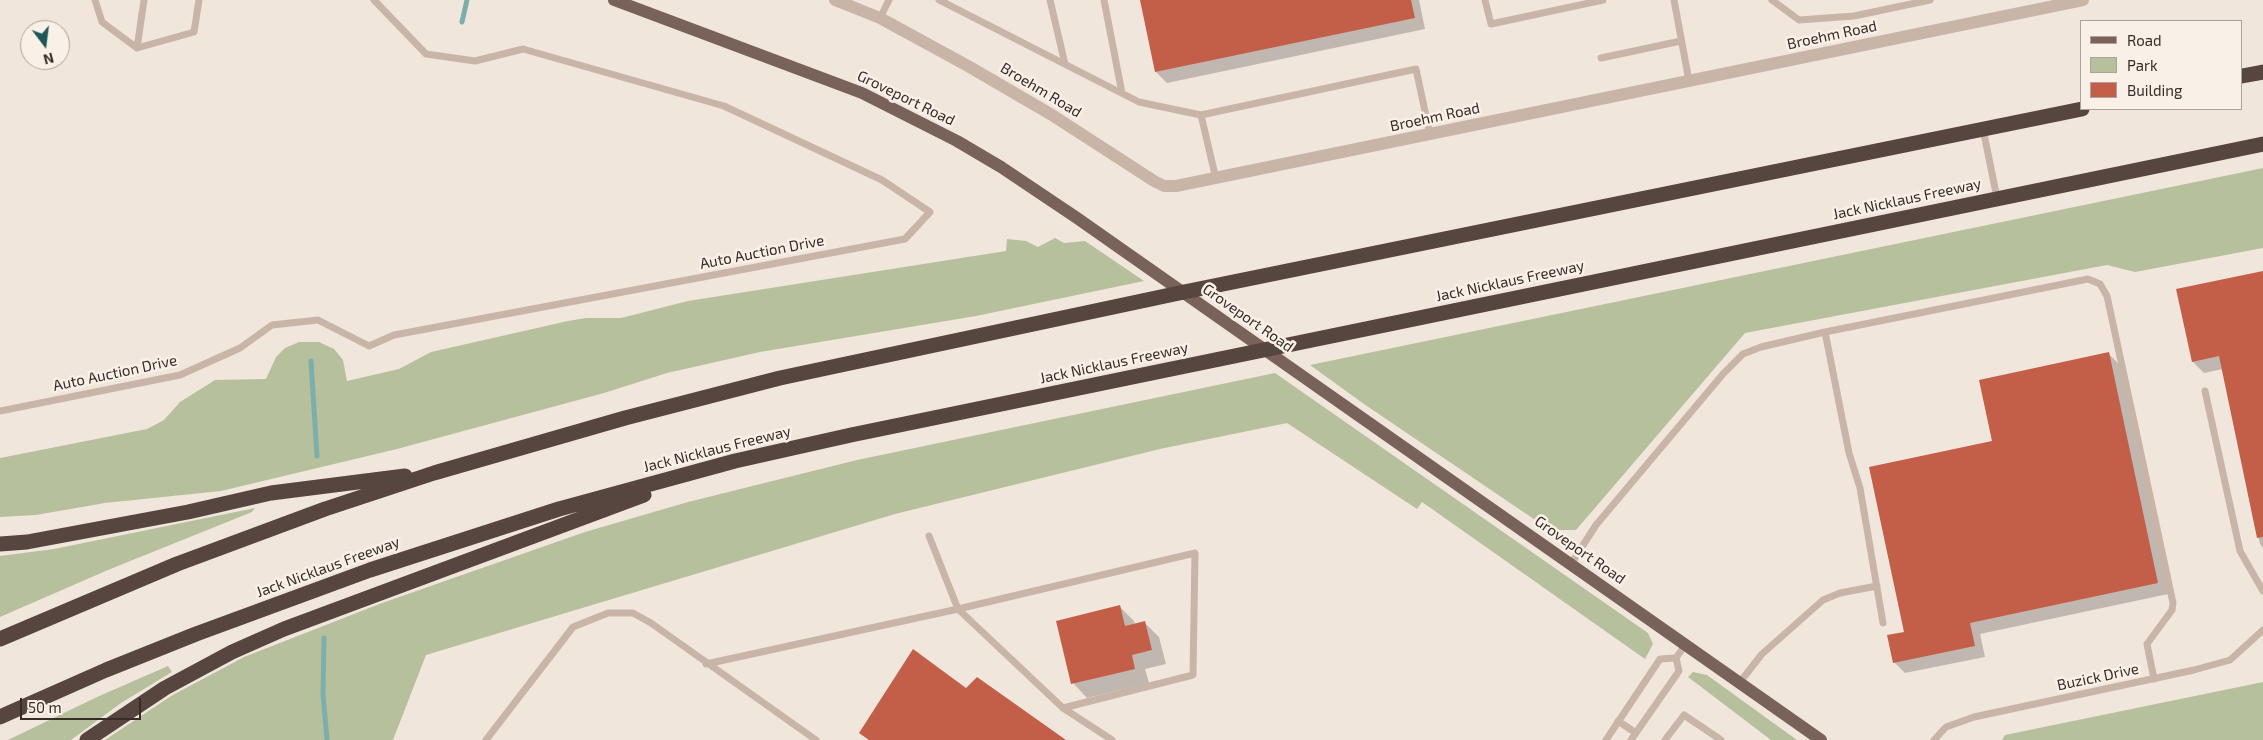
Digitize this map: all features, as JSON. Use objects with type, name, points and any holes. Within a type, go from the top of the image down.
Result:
[{"type":"highway","points":[[2243,76],[2263,72]]},
{"type":"highway","points":[[0,639],[177,564],[326,509],[434,472],[625,418],[780,378],[1184,292],[2080,109]]},
{"type":"highway","name":"Jack Nicklaus Freeway","points":[[0,717],[187,638],[361,573],[560,509],[735,461],[851,435],[2263,144]]},
{"type":"highway","points":[[87,740],[166,688],[232,652],[284,629],[735,461]]},
{"type":"highway","points":[[0,544],[188,512],[271,494],[434,472]]},
{"type":"main road","name":"Groveport Road","points":[[614,0],[798,68],[885,104],[957,141],[1001,167],[1340,402],[1821,740]]},
{"type":"street","name":"Broehm Road","points":[[835,0],[880,18],[1052,115],[1164,186],[1176,186],[1216,179],[2084,0]]},
{"type":"lane","points":[[95,0],[102,22],[137,48]]},
{"type":"lane","points":[[137,48],[144,0]]},
{"type":"lane","points":[[137,48],[194,32],[199,0]]},
{"type":"lane","name":"Auto Auction Drive","points":[[0,411],[180,375],[240,348],[272,326],[318,320],[369,346],[394,335],[905,239],[930,212],[882,180],[724,106],[523,49],[475,61],[426,54],[374,0]]},
{"type":"lane","points":[[880,18],[889,0]]},
{"type":"lane","points":[[939,0],[1139,102],[1201,115],[1416,69],[1430,135]]},
{"type":"lane","points":[[1050,0],[1065,64]]},
{"type":"lane","points":[[1104,0],[1122,94]]},
{"type":"lane","points":[[1485,0],[1491,24],[1603,0]]},
{"type":"lane","points":[[1674,0],[1689,81]]},
{"type":"lane","points":[[1772,0],[1799,20],[1854,16],[1930,0]]},
{"type":"lane","points":[[1601,58],[1681,41]]},
{"type":"lane","points":[[1201,115],[1216,179]]},
{"type":"lane","points":[[1983,129],[1997,198]]},
{"type":"lane","points":[[1571,564],[1596,525],[1738,359],[1751,350],[1825,332],[2088,279],[2100,284],[2107,296],[2173,603],[2172,610],[2147,644],[2154,679]]},
{"type":"lane","points":[[1825,332],[1849,453],[1860,488],[1883,623]]},
{"type":"lane","points":[[2205,391],[2240,551],[2263,591]]},
{"type":"lane","points":[[929,536],[958,609],[1063,708],[1112,740]]},
{"type":"lane","points":[[706,664],[958,609],[1195,553],[1193,675],[1063,708]]},
{"type":"lane","points":[[1740,682],[1762,654],[1822,600],[1840,592],[1877,586]]},
{"type":"lane","points":[[486,740],[573,627],[608,613],[633,613],[650,623],[816,740]]},
{"type":"lane","name":"Buzick Drive","points":[[1934,740],[1946,726],[1974,717],[2154,679],[2230,660],[2263,630]]},
{"type":"lane","points":[[1631,740],[1679,672],[1676,658],[1686,644]]},
{"type":"lane","points":[[1606,740],[1660,659],[1676,658]]},
{"type":"lane","points":[[1665,740],[1684,715],[1720,740]]},
{"type":"lane","points":[[1618,721],[1636,733]]},
{"type":"green space","points":[[2263,168],[2263,248],[2135,272],[2107,265],[1745,333],[1576,530],[1550,530],[1364,404],[1310,365]]},
{"type":"green space","points":[[1055,238],[1064,243],[1085,241],[1144,281],[976,316],[760,352],[667,373],[604,393],[397,449],[221,491],[105,503],[36,515],[0,517],[0,458],[147,429],[164,420],[180,402],[215,380],[266,379],[276,357],[285,348],[299,342],[319,342],[334,349],[343,360],[347,381],[399,369],[431,352],[568,321],[586,318],[621,318],[688,301],[1006,251],[1007,239],[1026,241],[1038,247]]},
{"type":"green space","points":[[1275,373],[1648,633],[1653,644],[1645,659],[1422,502],[1417,509],[1287,423],[1160,449],[895,514],[426,655],[393,740],[105,740],[171,696],[244,657],[382,603],[585,532],[688,502],[857,460]]},
{"type":"green space","points":[[255,508],[252,512],[108,570],[0,617],[0,556],[54,549]]},
{"type":"green space","points":[[168,666],[172,672],[121,703],[71,740],[8,740],[97,697]]},
{"type":"green space","points":[[1693,672],[1707,675],[1797,740],[1771,740],[1688,677]]},
{"type":"green space","points":[[2263,682],[2263,740],[2002,740],[2005,735]]},
{"type":"building","points":[[1140,0],[1411,0],[1415,18],[1155,72]]},
{"type":"building","points":[[2263,271],[2263,537],[2257,538],[2219,356],[2192,362],[2176,289]]},
{"type":"building","points":[[2109,352],[2158,583],[1970,623],[1975,646],[1893,663],[1887,635],[1904,632],[1869,467],[1992,441],[1979,380]]},
{"type":"building","points":[[1120,605],[1125,626],[1145,621],[1152,650],[1132,655],[1135,669],[1071,684],[1056,621]]},
{"type":"building","points":[[913,649],[966,688],[977,677],[1066,740],[869,740],[859,733]]},
{"type":"waterway","points":[[462,22],[467,0]]},
{"type":"waterway","points":[[311,361],[317,456]]},
{"type":"waterway","points":[[324,638],[323,694],[327,740]]}]
